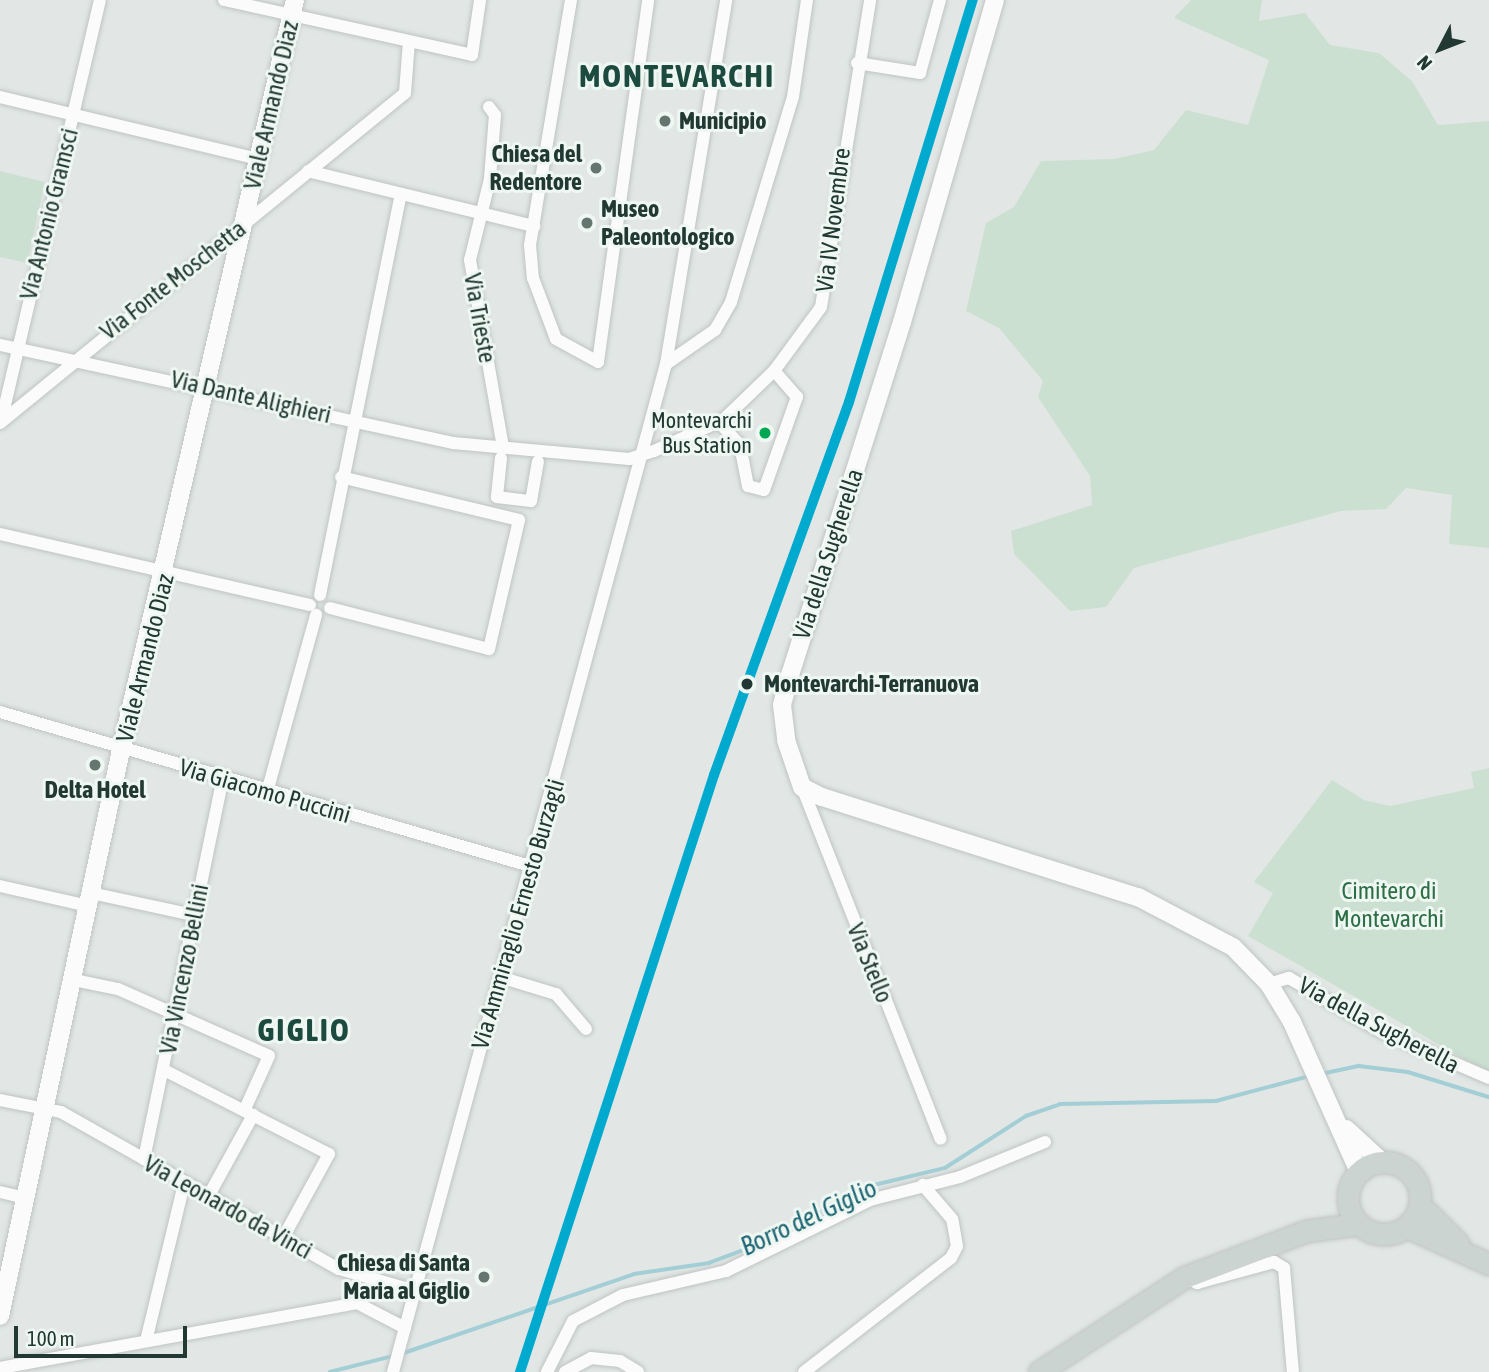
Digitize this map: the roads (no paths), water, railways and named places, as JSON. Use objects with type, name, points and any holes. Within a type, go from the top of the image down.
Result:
[{"type":"main road","points":[[1306,1231],[1348,1198],[1359,1172],[1382,1162],[1412,1174],[1420,1205],[1464,1249]]},
{"type":"main road","points":[[1348,1198],[1358,1224]]},
{"type":"main road","points":[[1039,1372],[1185,1277],[1306,1231],[1358,1224],[1388,1235],[1407,1227],[1420,1205]]},
{"type":"main road","points":[[1407,1227],[1464,1249],[1489,1264]]},
{"type":"street","name":"Via Antonio Gramsci","points":[[0,425],[100,0]]},
{"type":"street","points":[[224,0],[294,6],[409,41],[472,55],[480,0]]},
{"type":"street","points":[[571,0],[534,226],[533,278],[555,339],[598,362],[648,0]]},
{"type":"street","name":"Via Ammiraglio Ernesto Burzagli","points":[[393,1372],[666,364],[726,0]]},
{"type":"street","points":[[666,364],[715,330],[731,302],[793,97],[807,0]]},
{"type":"street","name":"Via IV Novembre","points":[[641,456],[719,422],[774,371],[828,292],[857,63],[870,0]]},
{"type":"street","points":[[857,63],[920,73],[940,0]]},
{"type":"street","name":"Via della Sugherella","points":[[802,787],[782,705],[995,0]]},
{"type":"street","name":"Viale Armando Diaz","points":[[0,1316],[47,1110],[121,750],[167,573],[206,387],[294,6]]},
{"type":"street","name":"Via Fonte Moschetta","points":[[0,425],[72,360],[405,93],[409,41]]},
{"type":"street","points":[[0,97],[258,159]]},
{"type":"street","name":"Via Trieste","points":[[489,107],[495,115],[483,211],[470,260],[502,453],[497,497],[531,501],[538,462]]},
{"type":"street","points":[[309,171],[401,195],[483,211],[534,226]]},
{"type":"street","points":[[267,792],[313,610],[320,595],[351,420],[401,195]]},
{"type":"street","name":"Via Dante Alighieri","points":[[0,345],[206,387],[502,453],[641,456]]},
{"type":"street","points":[[719,422],[740,445],[748,486],[764,491],[797,397],[774,371]]},
{"type":"street","points":[[0,534],[313,610],[330,608],[489,649],[519,520],[341,477]]},
{"type":"street","points":[[320,595],[330,608]]},
{"type":"street","name":"Via Giacomo Puccini","points":[[0,712],[121,750],[530,866]]},
{"type":"street","name":"Via Vincenzo Bellini","points":[[144,1159],[177,1014],[193,915],[223,779]]},
{"type":"street","points":[[802,787],[1138,897],[1233,947],[1269,984],[1326,1091],[1359,1172]]},
{"type":"street","name":"Via Stello","points":[[802,787],[940,1139]]},
{"type":"street","points":[[0,887],[193,915]]},
{"type":"street","points":[[500,977],[556,994],[586,1030]]},
{"type":"street","name":"Via della Sugherella","points":[[1269,984],[1289,978],[1380,1031],[1489,1078]]},
{"type":"street","points":[[74,980],[118,989],[269,1055],[248,1113],[208,1197]]},
{"type":"street","points":[[164,1070],[329,1154],[283,1238]]},
{"type":"street","name":"Via Leonardo da Vinci","points":[[0,1100],[47,1110],[144,1159],[184,1184],[339,1269],[415,1291]]},
{"type":"street","points":[[1342,1125],[1382,1162]]},
{"type":"street","points":[[547,1372],[573,1321],[623,1295],[726,1271],[870,1200],[1030,1153],[1045,1142]]},
{"type":"street","points":[[146,1341],[184,1184]]},
{"type":"street","points":[[804,1372],[951,1258],[957,1246],[952,1219],[923,1185]]},
{"type":"street","points":[[0,1192],[27,1198]]},
{"type":"street","points":[[1185,1277],[1197,1283],[1274,1262],[1284,1268],[1293,1372]]},
{"type":"street","points":[[0,1368],[357,1303],[404,1332]]},
{"type":"street","points":[[565,1372],[591,1358],[620,1361],[638,1372]]},
{"type":"waterway","name":"Borro del Giglio","points":[[1321,1074],[1359,1066],[1408,1072],[1489,1097]]},
{"type":"waterway","name":"Borro del Giglio","points":[[401,1354],[634,1274],[709,1263],[760,1244],[870,1186],[945,1168],[1026,1116],[1060,1104],[1216,1101],[1310,1076]]},
{"type":"waterway","name":"Borro del Giglio","points":[[330,1372],[393,1356]]},
{"type":"place","name":"Municipio","points":[[665,121]]},
{"type":"place","name":"Chiesa del Redentore","points":[[596,168]]},
{"type":"place","name":"Museo Paleontologico","points":[[587,223]]},
{"type":"place","name":"Montevarchi Bus Station","points":[[765,433]]},
{"type":"place","name":"Montevarchi-Terranuova","points":[[747,684]]},
{"type":"place","name":"Delta Hotel","points":[[95,765]]},
{"type":"place","name":"Chiesa di Santa Maria al Giglio","points":[[484,1277]]},
{"type":"district","name":"MONTEVARCHI","points":[[677,76]]},
{"type":"district","name":"GIGLIO","points":[[304,1030]]},
{"type":"park label","name":"Cimitero di Montevarchi","points":[[1389,905]]}]
